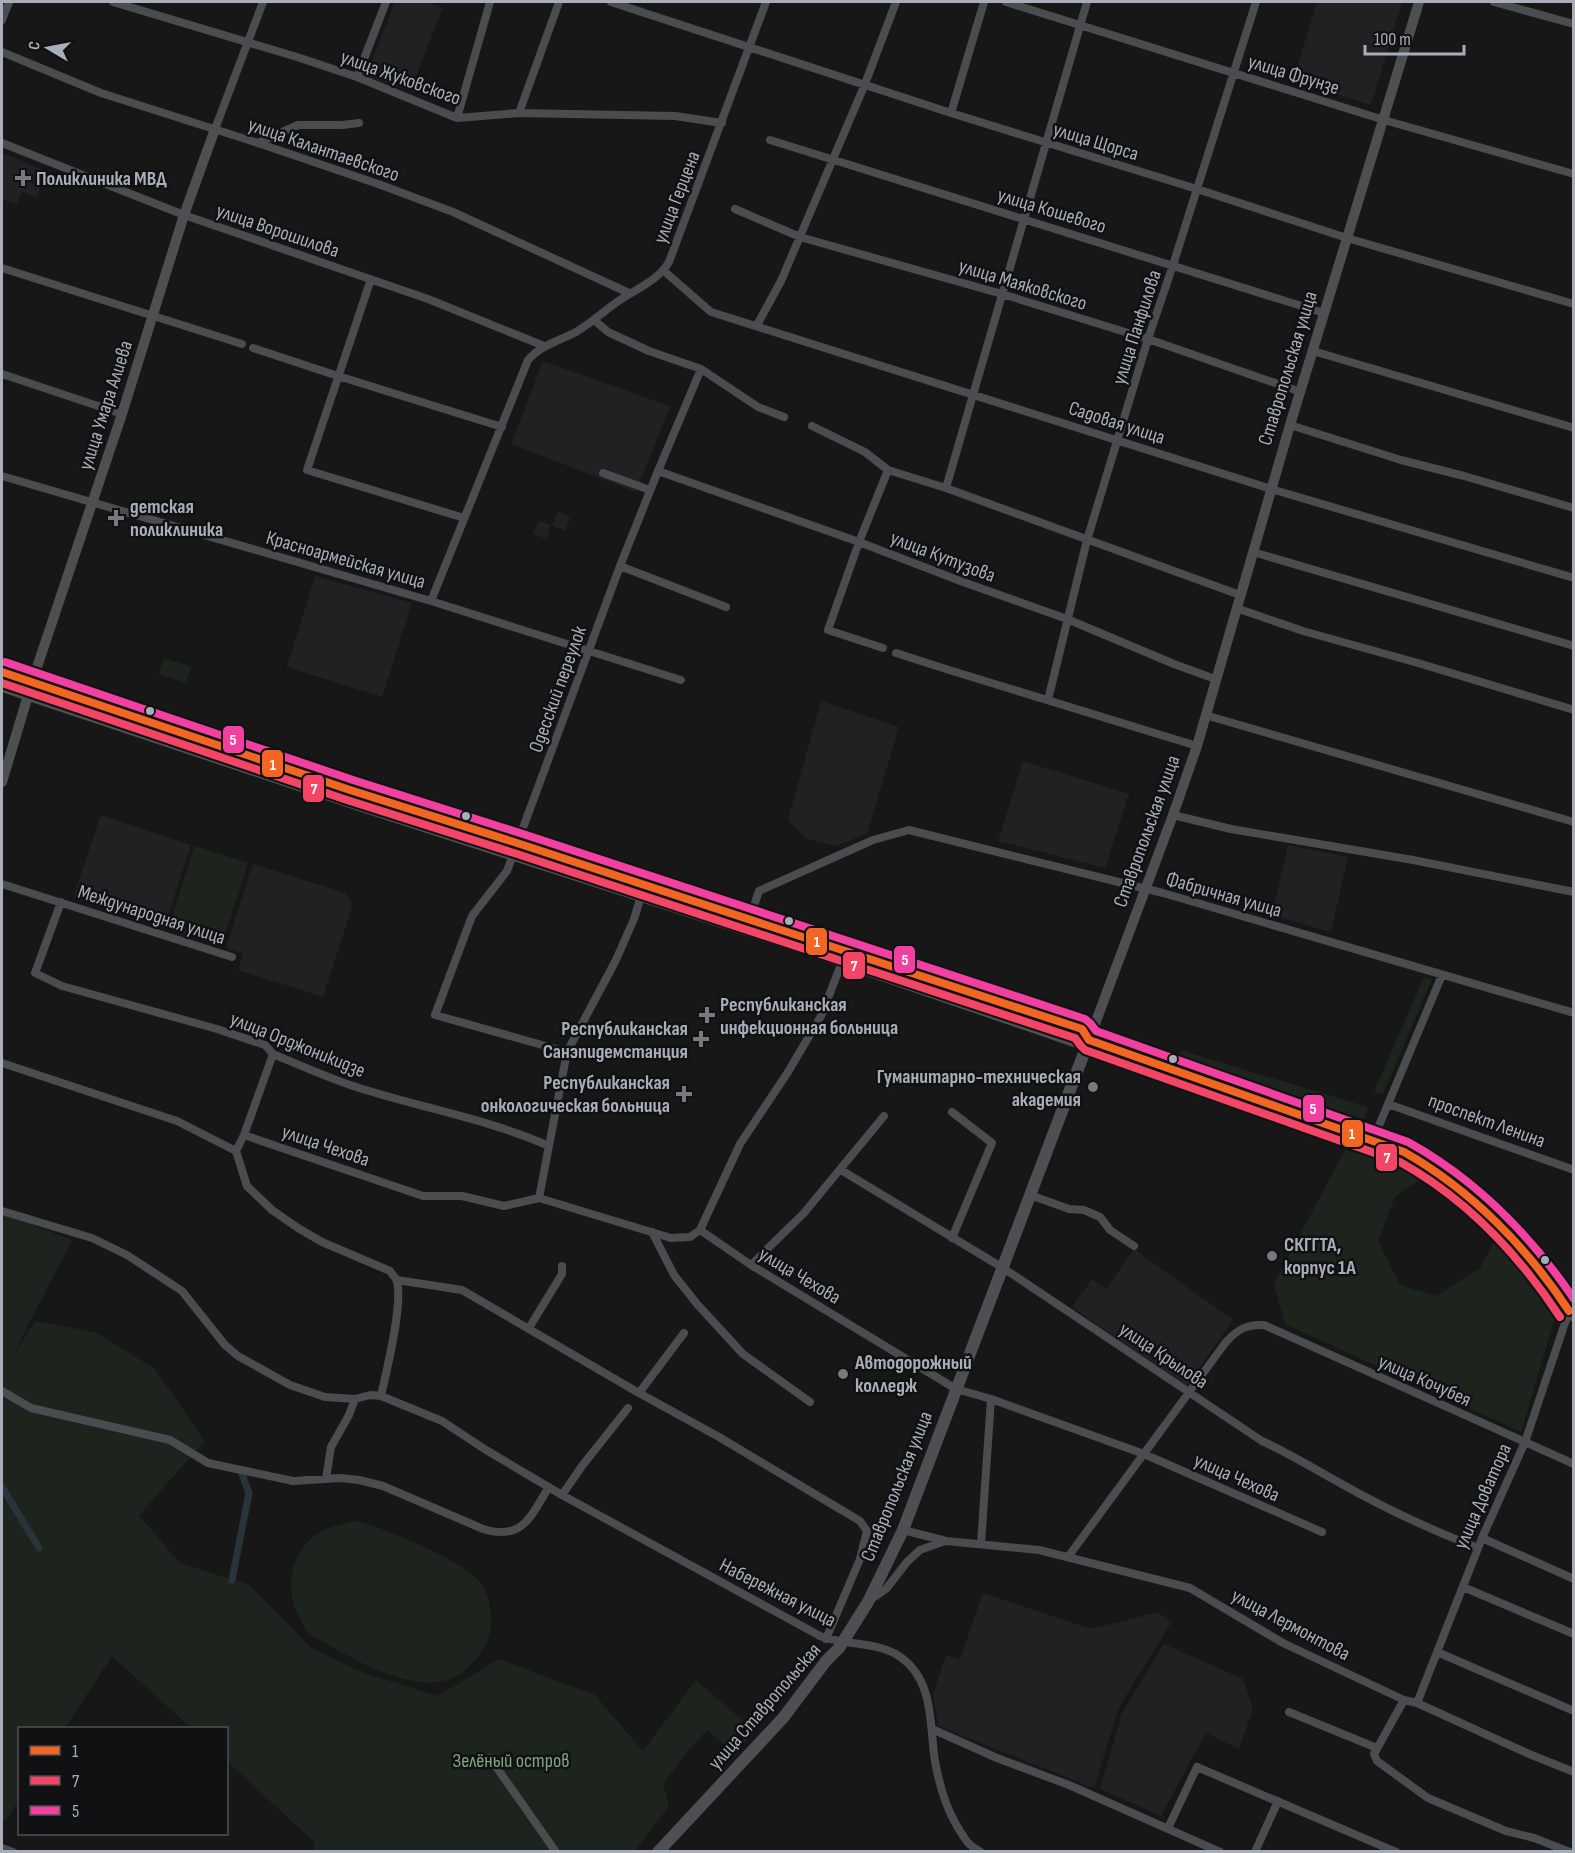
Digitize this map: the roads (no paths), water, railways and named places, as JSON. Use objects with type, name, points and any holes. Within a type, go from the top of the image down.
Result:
[{"type":"highway","name":"Ставропольская улица","points":[[841,1646],[868,1602],[903,1530],[1089,1040]]},
{"type":"highway","name":"улица Ставропольская","points":[[658,1851],[783,1718],[826,1661],[841,1646]]},
{"type":"highway","name":"улица Ставропольская","points":[[668,1851],[788,1722],[832,1665],[841,1646]]},
{"type":"main road","name":"Ставропольская улица","points":[[1089,1040],[1197,746],[1312,351],[1419,2]]},
{"type":"main road","name":"улица Умара Алиева","points":[[2,782],[27,695],[122,414],[184,215],[215,129]]},
{"type":"main road","points":[[2,672],[350,790],[1082,1029],[1089,1040]]},
{"type":"main road","points":[[2,687],[362,807],[842,962],[1077,1042],[1089,1040],[1373,1140],[1422,1162],[1464,1191],[1495,1221],[1572,1310]]},
{"type":"street","points":[[2,20],[9,2]]},
{"type":"street","name":"улица Жуковского","points":[[113,2],[357,77],[457,118],[519,114],[675,116],[722,123]]},
{"type":"street","name":"улица Умара Алиева","points":[[215,129],[263,2]]},
{"type":"street","points":[[357,77],[386,2]]},
{"type":"street","points":[[457,118],[490,2]]},
{"type":"street","points":[[519,114],[559,2]]},
{"type":"street","name":"улица Щорса","points":[[611,2],[1047,144],[1197,189],[1347,238],[1574,304]]},
{"type":"street","name":"улица Герцена","points":[[544,346],[562,339],[594,320],[629,293],[664,271],[676,246],[766,2]]},
{"type":"street","points":[[757,325],[781,281],[800,237],[865,84],[896,2]]},
{"type":"street","points":[[951,113],[984,2]]},
{"type":"street","name":"улица Фрунзе","points":[[1006,2],[1384,120],[1574,174]]},
{"type":"street","points":[[945,488],[1087,2]]},
{"type":"street","name":"улица Панфилова","points":[[1048,700],[1087,540],[1148,339],[1256,2]]},
{"type":"street","points":[[1494,2],[1574,24]]},
{"type":"street","name":"улица Калантаевского","points":[[2,52],[101,93],[258,143],[453,212],[629,293]]},
{"type":"street","points":[[258,143],[298,125],[359,123]]},
{"type":"street","name":"улица Кошевого","points":[[770,140],[1324,313]]},
{"type":"street","name":"улица Ворошилова","points":[[2,143],[184,215],[428,299],[544,346]]},
{"type":"street","name":"улица Маяковского","points":[[735,209],[800,237],[1002,294],[1148,339],[1301,392]]},
{"type":"street","points":[[2,268],[242,344]]},
{"type":"street","name":"Садовая улица","points":[[664,271],[711,312],[1271,489],[1574,578]]},
{"type":"street","points":[[371,279],[307,470],[464,518]]},
{"type":"street","points":[[594,320],[608,332],[649,351],[701,369],[758,407],[784,417]]},
{"type":"street","points":[[431,601],[528,360],[544,346]]},
{"type":"street","points":[[254,348],[502,427]]},
{"type":"street","points":[[1312,351],[1574,428]]},
{"type":"street","name":"Одесский переулок","points":[[567,1052],[435,1015],[472,916],[507,871],[620,566],[701,369]]},
{"type":"street","points":[[2,374],[122,414]]},
{"type":"street","points":[[1290,425],[1401,460],[1574,508]]},
{"type":"street","points":[[812,426],[866,452],[888,470],[945,488],[1240,595]]},
{"type":"street","points":[[883,648],[828,630],[859,542],[888,470]]},
{"type":"street","name":"улица Кутузова","points":[[658,471],[1067,619],[1215,680]]},
{"type":"street","points":[[603,473],[650,490]]},
{"type":"street","name":"Красноармейская улица","points":[[2,476],[431,601],[681,680]]},
{"type":"street","points":[[1253,552],[1574,646]]},
{"type":"street","points":[[620,566],[726,607]]},
{"type":"street","points":[[1236,608],[1303,631],[1574,710]]},
{"type":"street","points":[[896,652],[1197,746]]},
{"type":"street","points":[[1205,716],[1574,822]]},
{"type":"street","points":[[1173,815],[1231,829],[1413,860],[1574,892]]},
{"type":"street","name":"Фабричная улица","points":[[749,920],[759,891],[873,840],[909,830],[1146,888],[1574,1012]]},
{"type":"street","name":"Международная улица","points":[[2,884],[232,957]]},
{"type":"street","points":[[539,1198],[567,1052],[616,960],[642,896]]},
{"type":"street","name":"Международная улица","points":[[35,973],[61,902]]},
{"type":"street","points":[[700,1230],[740,1144],[788,1072],[820,1016],[842,962]]},
{"type":"street","name":"улица Орджоникидзе","points":[[35,973],[62,986],[197,1022],[265,1045],[273,1054],[350,1085],[445,1111],[531,1138],[549,1146]]},
{"type":"street","points":[[1373,1140],[1442,975]]},
{"type":"street","points":[[273,1054],[236,1151],[246,1186],[272,1210],[298,1228],[322,1242],[390,1271],[397,1280],[394,1337],[381,1396]]},
{"type":"street","points":[[2,1063],[177,1121],[236,1151]]},
{"type":"street","name":"проспект Ленина","points":[[1388,1104],[1574,1170]]},
{"type":"street","points":[[952,1112],[992,1143],[952,1238]]},
{"type":"street","points":[[751,1265],[804,1213],[884,1116]]},
{"type":"street","name":"улица Чехова","points":[[244,1135],[423,1196],[462,1196],[504,1206],[539,1198],[671,1238],[690,1237],[700,1230],[751,1265],[956,1389],[991,1399],[1144,1454],[1322,1532]]},
{"type":"street","name":"улица Крылова","points":[[841,1170],[1003,1268],[1262,1441],[1361,1494],[1441,1533],[1478,1548]]},
{"type":"street","points":[[1030,1196],[1069,1209],[1084,1210],[1100,1217],[1110,1230],[1134,1246]]},
{"type":"street","name":"Набережная улица","points":[[2,1211],[92,1238],[127,1256],[182,1291],[225,1345],[238,1356],[290,1385],[326,1397],[356,1399],[369,1395],[381,1396],[442,1421],[562,1495],[826,1639],[841,1646],[862,1643],[883,1648],[897,1655],[906,1661],[926,1690],[930,1704],[935,1759],[941,1791],[951,1815],[970,1848],[981,1851]]},
{"type":"street","points":[[652,1232],[674,1275],[743,1354],[810,1402]]},
{"type":"street","points":[[529,1328],[562,1274],[562,1266]]},
{"type":"street","points":[[397,1280],[462,1290],[719,1437],[860,1521],[867,1531],[860,1558],[826,1639]]},
{"type":"street","name":"улица Доватора","points":[[1417,1703],[1482,1538],[1525,1443],[1572,1310]]},
{"type":"street","name":"улица Кочубея","points":[[1190,1392],[1236,1331],[1254,1324],[1264,1325],[1574,1464]]},
{"type":"street","points":[[639,1393],[684,1333]]},
{"type":"street","points":[[2,1391],[31,1408],[170,1440],[208,1463],[293,1481],[340,1478],[382,1486],[494,1532],[508,1533],[519,1529],[528,1521],[549,1487]]},
{"type":"street","points":[[1068,1557],[1190,1392]]},
{"type":"street","points":[[326,1479],[331,1447],[356,1399]]},
{"type":"street","points":[[981,1544],[991,1399]]},
{"type":"street","points":[[562,1495],[628,1408]]},
{"type":"street","name":"улица Лермонтова","points":[[903,1530],[946,1541],[1023,1548],[1068,1557],[1190,1588],[1283,1643],[1404,1700],[1417,1703],[1529,1755],[1574,1772]]},
{"type":"street","points":[[1482,1538],[1574,1579]]},
{"type":"street","name":"улица Лермонтова","points":[[868,1602],[886,1589],[907,1562],[920,1550],[946,1541]]},
{"type":"street","points":[[1463,1587],[1574,1634]]},
{"type":"street","points":[[1437,1652],[1574,1711]]},
{"type":"street","points":[[1404,1700],[1374,1754],[1377,1761],[1428,1798],[1506,1832],[1534,1838],[1570,1851]]},
{"type":"street","points":[[1289,1712],[1377,1748]]},
{"type":"street","points":[[932,1729],[997,1758],[1069,1785],[1220,1851]]},
{"type":"street","points":[[490,1758],[556,1851]]},
{"type":"street","points":[[1168,1828],[1197,1767],[1396,1851]]},
{"type":"street","points":[[1255,1851],[1278,1801]]},
{"type":"street","points":[[2,1848],[13,1851]]},
{"type":"waterway","points":[[232,1580],[249,1493],[242,1474]]},
{"type":"waterway","points":[[2,1487],[39,1548]]},
{"type":"place","name":"Поликлиника МВД","points":[[23,178]]},
{"type":"place","name":"детская поликлиника","points":[[116,518]]},
{"type":"place","name":"Республиканская инфекционная больница","points":[[707,1015]]},
{"type":"place","name":"Республиканская Санэпидемстанция","points":[[701,1039]]},
{"type":"place","name":"Гуманитарно-техническая академия","points":[[1093,1087]]},
{"type":"place","name":"Республиканская онкологическая больница","points":[[684,1094]]},
{"type":"place","name":"СКГГТА, корпус 1А","points":[[1272,1256]]},
{"type":"place","name":"Автодорожный колледж","points":[[843,1374]]},
{"type":"park label","name":"Зелёный остров","points":[[511,1760]]}]
